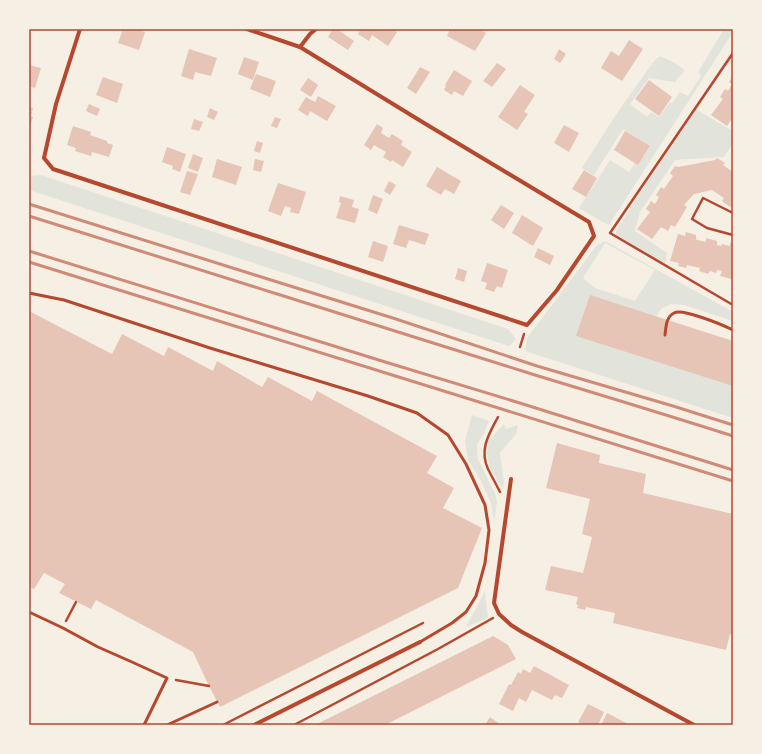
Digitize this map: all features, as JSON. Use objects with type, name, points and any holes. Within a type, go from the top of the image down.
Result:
[{"type":"street","points":[[80,29],[56,104],[44,158],[53,169],[527,325],[557,290],[594,236],[589,222],[300,47],[247,29]]},
{"type":"street","points":[[300,47],[316,29]]},
{"type":"street","points":[[511,479],[494,603],[499,614],[511,625],[522,632],[694,725]]},
{"type":"street","points":[[254,725],[420,642]]},
{"type":"lane","points":[[29,293],[64,300],[210,348],[368,396],[417,413],[448,435],[466,464],[485,505],[489,530],[485,563],[476,596],[466,612],[452,624],[420,642]]},
{"type":"lane","points":[[664,335],[667,320],[673,313],[678,312],[683,312],[715,322],[733,330]]},
{"type":"lane","points":[[29,612],[98,647],[167,678],[144,725]]},
{"type":"lane","points":[[167,725],[217,702]]},
{"type":"path","points":[[733,52],[610,233],[733,305]]},
{"type":"path","points":[[733,213],[703,198],[692,219],[707,228],[733,235]]},
{"type":"path","points":[[520,347],[527,325]]},
{"type":"path","points":[[498,417],[485,444],[484,454],[487,468],[499,490],[506,511]]},
{"type":"path","points":[[63,628],[76,602]]},
{"type":"path","points":[[294,725],[456,639],[499,614]]},
{"type":"path","points":[[223,725],[423,623]]},
{"type":"path","points":[[167,678],[209,686]]},
{"type":"shaded area","points":[[724,29],[733,29],[733,32],[609,225],[579,208],[610,160],[629,172],[635,163],[638,165],[650,147],[623,129],[594,175],[582,168],[617,113],[654,61],[660,56],[685,70],[675,82],[649,78],[630,104],[647,117],[651,112],[659,117],[670,102],[672,103],[680,92],[688,96],[701,76],[698,72]]},
{"type":"shaded area","points":[[733,48],[733,65],[727,62],[697,110],[733,131],[733,143],[724,157],[675,160],[640,212],[635,231],[667,253],[665,264],[616,235],[616,231]]},
{"type":"shaded area","points":[[41,175],[508,329],[516,339],[509,346],[29,190],[29,176]]},
{"type":"shaded area","points":[[605,241],[733,312],[733,321],[684,305],[671,304],[662,308],[655,317],[733,386],[733,418],[525,351],[527,338],[597,245]],"holes":[[[605,243],[655,270],[635,301],[595,288],[583,278]]]},
{"type":"shaded area","points":[[472,415],[489,421],[483,436],[477,444],[478,459],[496,496],[497,502],[494,521],[491,503],[481,481],[468,460],[465,441]]},
{"type":"shaded area","points":[[504,424],[506,429],[518,425],[516,434],[500,453],[504,483],[502,489],[489,465],[487,452],[492,437]]},
{"type":"shaded area","points":[[485,591],[488,618],[466,627]]},
{"type":"building","points":[[123,29],[135,29],[145,32],[139,50],[118,43]]},
{"type":"building","points":[[333,29],[337,29],[354,41],[348,50],[328,37]]},
{"type":"building","points":[[361,29],[393,29],[397,32],[388,46],[372,35],[369,41],[358,34]]},
{"type":"building","points":[[450,29],[479,29],[486,33],[475,51],[447,36]]},
{"type":"building","points":[[629,40],[643,49],[622,81],[601,68],[611,51],[619,56]]},
{"type":"building","points":[[189,49],[217,58],[211,76],[195,72],[193,80],[181,76]]},
{"type":"building","points":[[559,49],[566,54],[560,63],[554,59]]},
{"type":"building","points":[[244,57],[259,62],[253,80],[238,74]]},
{"type":"building","points":[[497,63],[506,69],[492,87],[483,81]]},
{"type":"building","points":[[29,65],[41,68],[35,88],[29,86]]},
{"type":"building","points":[[420,67],[430,72],[416,94],[407,88]]},
{"type":"building","points":[[454,70],[472,81],[463,96],[454,91],[452,95],[444,90],[445,85]]},
{"type":"building","points":[[256,74],[276,81],[270,97],[250,89]]},
{"type":"building","points":[[733,76],[733,117],[727,126],[711,115],[723,99],[720,97],[725,89],[728,91],[732,84],[729,82]]},
{"type":"building","points":[[103,77],[123,84],[117,103],[96,95]]},
{"type":"building","points":[[308,78],[318,85],[311,97],[300,90]]},
{"type":"building","points":[[649,80],[672,97],[659,116],[635,99]]},
{"type":"building","points":[[520,85],[535,95],[524,112],[528,114],[517,130],[498,117]]},
{"type":"building","points":[[318,96],[336,106],[327,121],[310,111],[308,116],[298,110],[306,97],[315,102]]},
{"type":"building","points":[[89,104],[100,109],[97,116],[86,111]]},
{"type":"building","points":[[29,107],[33,108],[31,116],[33,117],[30,126],[29,125]]},
{"type":"building","points":[[210,108],[218,112],[214,120],[207,117]]},
{"type":"building","points":[[275,117],[281,119],[277,128],[271,126]]},
{"type":"building","points":[[194,119],[203,122],[199,131],[191,129]]},
{"type":"building","points":[[377,124],[383,128],[381,133],[389,138],[392,134],[403,141],[401,145],[412,152],[403,167],[392,160],[391,162],[383,157],[386,152],[374,145],[371,150],[364,145]]},
{"type":"building","points":[[564,125],[579,133],[569,152],[554,143]]},
{"type":"building","points":[[73,126],[91,132],[90,135],[107,141],[107,143],[113,145],[109,157],[92,152],[91,156],[75,151],[76,148],[67,145]]},
{"type":"building","points":[[625,131],[650,146],[638,165],[614,150]]},
{"type":"building","points":[[257,141],[263,143],[260,153],[254,151]]},
{"type":"building","points":[[167,147],[186,154],[180,172],[172,169],[173,166],[162,162]]},
{"type":"building","points":[[193,154],[203,158],[198,172],[188,168]]},
{"type":"building","points":[[717,158],[725,163],[723,165],[733,172],[733,203],[730,207],[722,201],[724,198],[712,190],[694,194],[684,205],[687,207],[675,227],[671,225],[668,231],[661,227],[652,239],[637,229],[650,212],[646,209],[651,201],[655,204],[659,197],[656,195],[661,187],[664,189],[673,176],[670,173],[675,166],[678,167],[715,160]]},
{"type":"building","points":[[217,159],[242,167],[236,185],[212,177]]},
{"type":"building","points":[[255,159],[264,161],[261,172],[253,170]]},
{"type":"building","points":[[437,167],[461,181],[454,194],[445,189],[441,195],[426,186]]},
{"type":"building","points":[[584,170],[597,178],[586,197],[572,189]]},
{"type":"building","points":[[187,171],[198,174],[190,195],[180,192]]},
{"type":"building","points":[[389,181],[396,185],[390,195],[384,191]]},
{"type":"building","points":[[278,183],[306,192],[299,214],[290,212],[291,208],[285,206],[281,216],[268,211]]},
{"type":"building","points":[[373,195],[383,199],[377,214],[368,210]]},
{"type":"building","points":[[340,196],[354,200],[352,207],[359,209],[355,223],[336,218],[341,203],[339,202]]},
{"type":"building","points":[[501,205],[514,213],[504,229],[491,220]]},
{"type":"building","points":[[522,215],[543,228],[533,246],[512,233]]},
{"type":"building","points":[[399,225],[429,234],[425,245],[409,240],[406,248],[393,244]]},
{"type":"building","points":[[686,232],[696,235],[697,240],[706,242],[706,238],[717,241],[717,245],[721,246],[722,244],[730,246],[730,243],[733,243],[732,279],[720,276],[722,271],[717,270],[716,273],[710,271],[708,274],[699,271],[700,268],[687,265],[686,268],[678,266],[679,263],[670,261],[678,234],[685,236]]},
{"type":"building","points":[[373,241],[388,246],[383,262],[368,257]]},
{"type":"building","points":[[538,248],[554,256],[550,265],[534,257]]},
{"type":"building","points":[[487,263],[508,270],[502,288],[497,286],[494,292],[485,289],[487,283],[481,281]]},
{"type":"building","points":[[458,268],[467,271],[464,282],[455,279]]},
{"type":"building","points":[[590,295],[733,341],[733,386],[576,336]]},
{"type":"building","points":[[29,311],[112,354],[122,334],[164,356],[168,347],[213,371],[217,361],[262,387],[268,377],[312,401],[317,391],[437,456],[427,473],[454,488],[443,508],[482,528],[458,588],[220,707],[193,652],[96,600],[91,609],[59,593],[65,584],[44,573],[34,589],[29,587]]},
{"type":"building","points":[[557,443],[600,455],[599,463],[646,474],[643,493],[733,514],[733,635],[730,634],[726,650],[613,623],[615,613],[586,607],[585,610],[577,608],[578,605],[576,604],[578,597],[545,590],[551,566],[583,573],[592,537],[582,534],[590,499],[546,488]]},
{"type":"building","points":[[493,636],[508,645],[516,659],[385,725],[315,725]]},
{"type":"building","points":[[534,666],[569,685],[562,698],[555,695],[552,700],[532,690],[526,702],[519,698],[513,711],[499,704],[509,684],[511,685],[518,672],[521,674],[523,669],[530,673]]},
{"type":"building","points":[[588,704],[604,712],[598,725],[584,725],[578,722]]},
{"type":"building","points":[[607,713],[630,725],[601,725]]},
{"type":"building","points":[[490,717],[501,725],[485,725]]},
{"type":"railway","points":[[29,204],[396,319],[537,366],[733,425]]},
{"type":"railway","points":[[29,216],[733,436]]},
{"type":"railway","points":[[29,251],[733,470]]},
{"type":"railway","points":[[29,262],[733,481]]}]
